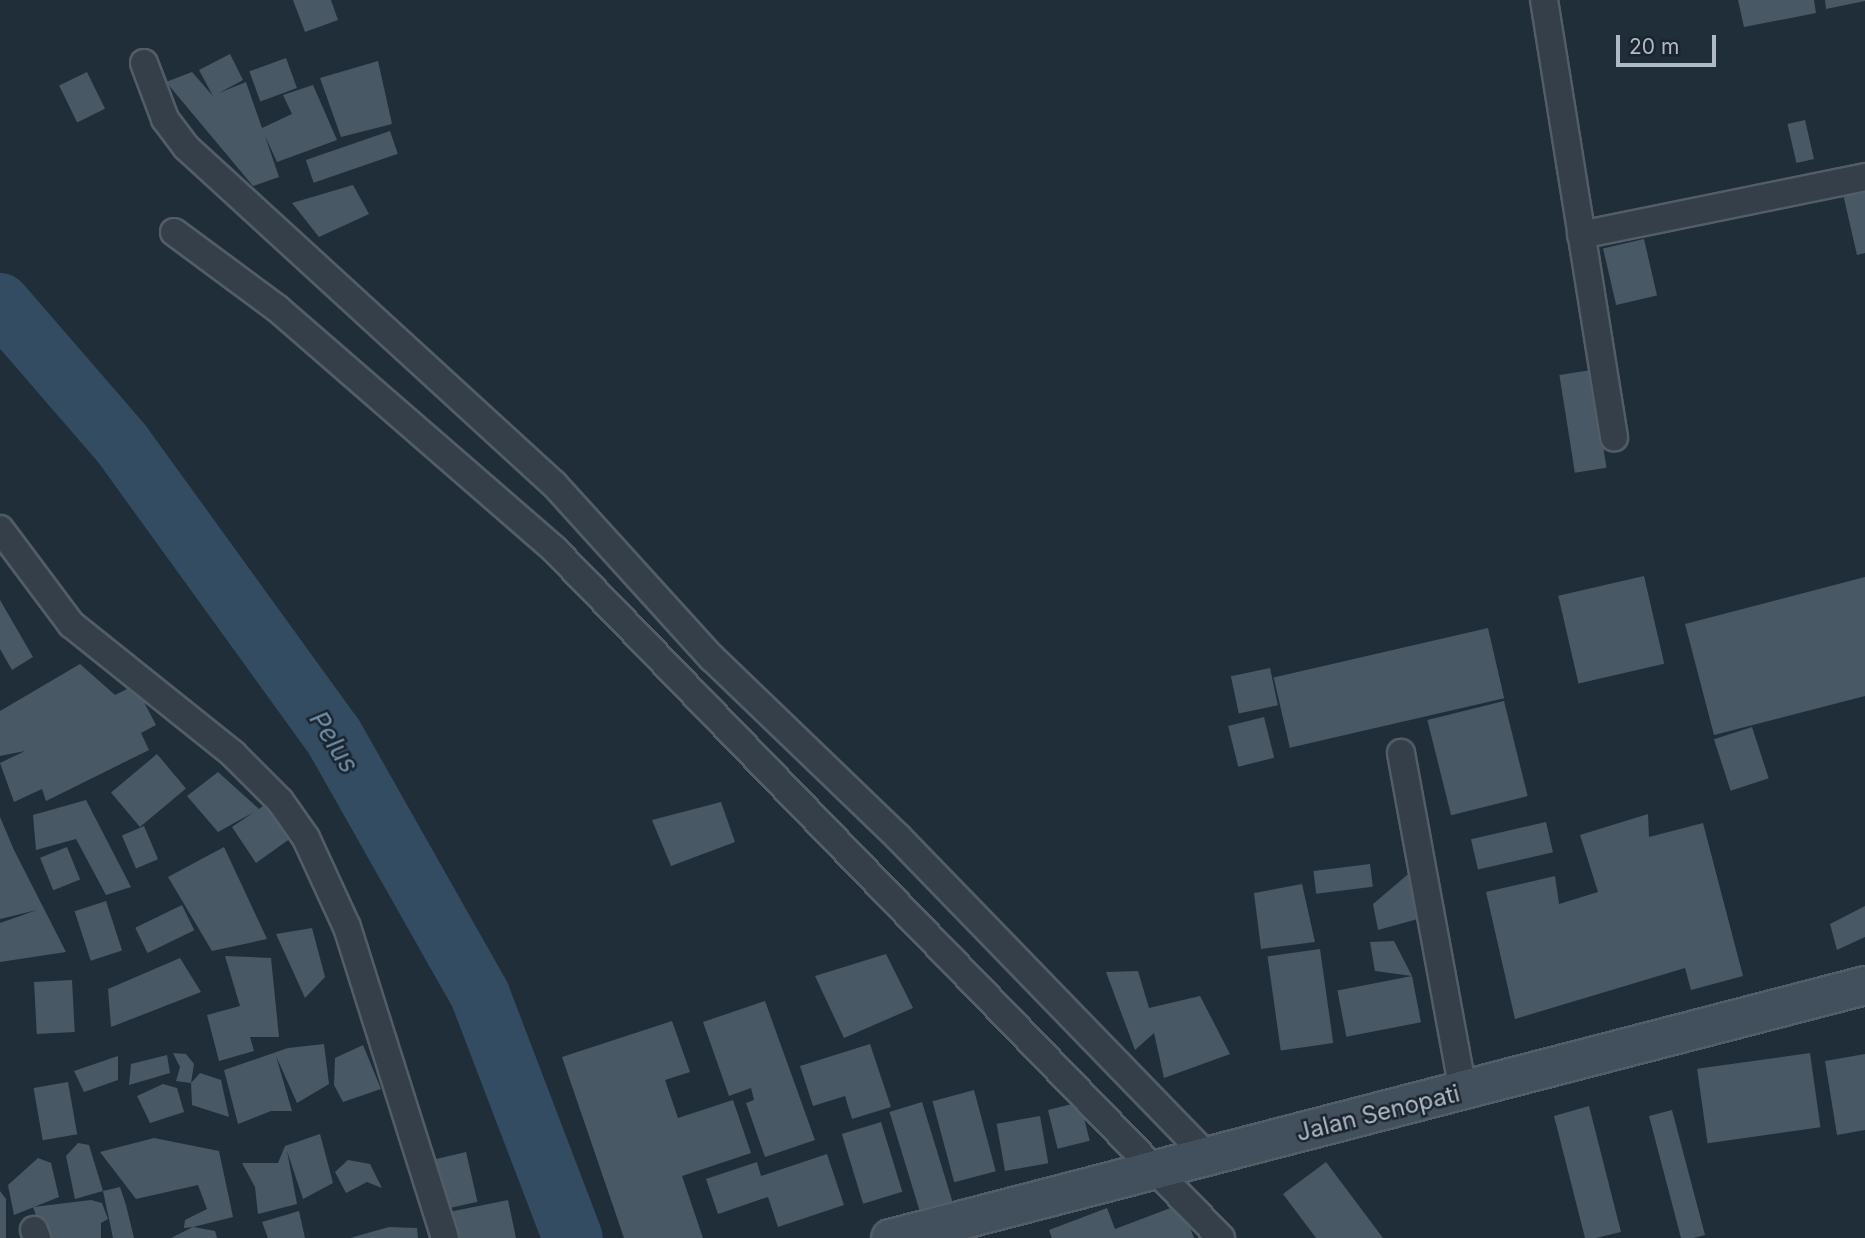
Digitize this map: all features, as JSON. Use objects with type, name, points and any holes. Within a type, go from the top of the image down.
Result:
[{"type":"main road","name":"Jalan Senopati","points":[[890,1238],[1180,1166],[1865,985]]},
{"type":"street","points":[[1544,0],[1614,437]]},
{"type":"street","points":[[144,64],[164,119],[186,147],[554,484],[712,658],[898,837],[1180,1166],[1221,1238]]},
{"type":"street","points":[[1581,235],[1865,177]]},
{"type":"street","points":[[174,232],[278,309],[554,549],[1180,1166]]},
{"type":"street","points":[[0,528],[80,634],[233,754],[281,801],[306,838],[347,927],[445,1238]]},
{"type":"street","points":[[1401,753],[1464,1091]]},
{"type":"building","points":[[293,0],[331,0],[338,20],[305,32]]},
{"type":"building","points":[[1738,0],[1814,0],[1816,13],[1744,27]]},
{"type":"building","points":[[1825,0],[1865,0],[1865,1],[1826,9]]},
{"type":"building","points":[[230,54],[243,80],[219,93],[246,82],[262,128],[292,114],[283,95],[313,85],[337,140],[277,162],[265,136],[279,177],[253,186],[166,82],[192,72],[213,96],[199,70]]},
{"type":"building","points":[[286,58],[297,88],[260,101],[249,71]]},
{"type":"building","points":[[378,61],[392,124],[341,137],[320,78]]},
{"type":"building","points":[[87,72],[105,109],[77,122],[59,86]]},
{"type":"building","points":[[1805,120],[1814,159],[1796,163],[1787,124]]},
{"type":"building","points":[[390,131],[398,154],[314,183],[306,160]]},
{"type":"building","points":[[353,185],[369,214],[319,237],[292,203]]},
{"type":"building","points":[[1865,189],[1865,253],[1857,255],[1843,194]]},
{"type":"building","points":[[1644,239],[1657,296],[1616,305],[1603,248]]},
{"type":"building","points":[[1591,370],[1606,468],[1575,473],[1559,375]]},
{"type":"building","points":[[1644,576],[1664,664],[1579,683],[1558,596]]},
{"type":"building","points":[[1865,577],[1865,696],[1714,735],[1685,624]]},
{"type":"building","points":[[0,600],[33,657],[12,670],[0,649]]},
{"type":"building","points":[[1488,628],[1504,698],[1290,748],[1274,677]]},
{"type":"building","points":[[80,664],[115,695],[135,685],[156,725],[141,733],[149,750],[46,801],[42,789],[14,802],[0,763],[25,751],[0,756],[0,711]]},
{"type":"building","points":[[1270,668],[1278,705],[1239,713],[1231,676]]},
{"type":"building","points":[[1504,701],[1528,796],[1451,815],[1427,720]]},
{"type":"building","points":[[1264,717],[1274,758],[1238,767],[1228,726]]},
{"type":"building","points":[[1752,727],[1769,778],[1731,791],[1714,739]]},
{"type":"building","points":[[157,754],[186,788],[140,827],[111,793]]},
{"type":"building","points":[[218,772],[259,809],[267,803],[291,838],[256,863],[232,827],[254,812],[218,832],[187,796]]},
{"type":"building","points":[[86,800],[131,887],[106,895],[76,839],[36,850],[33,815]]},
{"type":"building","points":[[721,802],[735,842],[671,866],[652,820]]},
{"type":"building","points":[[1648,814],[1649,837],[1703,823],[1743,976],[1691,990],[1685,968],[1515,1019],[1486,892],[1555,876],[1559,904],[1598,892],[1580,835]]},
{"type":"building","points":[[0,817],[66,952],[0,962],[0,923],[37,910],[0,919]]},
{"type":"building","points":[[1546,822],[1553,852],[1478,870],[1471,839]]},
{"type":"building","points":[[144,826],[158,859],[136,869],[122,835]]},
{"type":"building","points":[[67,847],[80,879],[53,890],[40,858]]},
{"type":"building","points":[[224,847],[267,939],[212,951],[168,877]]},
{"type":"building","points":[[1370,864],[1373,887],[1316,894],[1313,871]]},
{"type":"building","points":[[1413,870],[1425,917],[1378,930],[1373,904]]},
{"type":"building","points":[[1302,884],[1315,942],[1261,949],[1254,893]]},
{"type":"building","points":[[106,901],[122,950],[91,961],[75,911]]},
{"type":"building","points":[[182,905],[194,930],[148,953],[135,928]]},
{"type":"building","points":[[1865,906],[1865,937],[1837,950],[1830,924]]},
{"type":"building","points":[[312,928],[325,977],[305,998],[276,934]]},
{"type":"building","points":[[1394,941],[1412,976],[1375,971],[1370,942]]},
{"type":"building","points":[[1320,949],[1333,1043],[1281,1050],[1268,956]]},
{"type":"building","points":[[886,954],[913,1008],[844,1038],[815,976]]},
{"type":"building","points":[[225,956],[271,958],[279,1037],[250,1037],[254,1051],[219,1061],[207,1015],[240,1006]]},
{"type":"building","points":[[180,958],[201,992],[111,1027],[108,989]]},
{"type":"building","points":[[1138,971],[1149,1008],[1200,996],[1230,1054],[1164,1078],[1154,1033],[1135,1050],[1106,972]]},
{"type":"building","points":[[1412,976],[1421,1022],[1346,1037],[1337,991]]},
{"type":"building","points":[[72,980],[75,1032],[37,1034],[34,982]]},
{"type":"building","points":[[765,1001],[815,1140],[765,1157],[746,1103],[754,1100],[751,1088],[729,1096],[703,1022]]},
{"type":"building","points":[[672,1021],[690,1072],[665,1080],[678,1118],[733,1100],[751,1153],[682,1176],[703,1238],[624,1238],[562,1057]]},
{"type":"building","points":[[324,1044],[329,1084],[297,1103],[276,1056],[292,1111],[271,1111],[238,1124],[224,1070],[288,1048]]},
{"type":"building","points":[[870,1044],[891,1107],[852,1119],[845,1096],[813,1106],[800,1066]]},
{"type":"building","points":[[363,1045],[381,1089],[343,1102],[334,1085],[335,1058]]},
{"type":"building","points":[[173,1053],[186,1054],[194,1064],[191,1083],[176,1081],[180,1067]]},
{"type":"building","points":[[1810,1053],[1820,1127],[1708,1143],[1697,1069]]},
{"type":"building","points":[[1865,1054],[1865,1130],[1837,1135],[1825,1061]]},
{"type":"building","points":[[167,1055],[170,1073],[129,1085],[131,1064]]},
{"type":"building","points":[[118,1056],[118,1080],[84,1092],[74,1071]]},
{"type":"building","points":[[200,1073],[221,1080],[229,1117],[192,1105],[191,1083]]},
{"type":"building","points":[[68,1082],[77,1134],[43,1140],[34,1088]]},
{"type":"building","points":[[163,1084],[177,1088],[184,1112],[150,1123],[137,1096]]},
{"type":"building","points":[[974,1090],[996,1171],[954,1182],[932,1101]]},
{"type":"building","points":[[922,1102],[954,1207],[922,1217],[889,1112]]},
{"type":"building","points":[[1080,1102],[1090,1141],[1058,1149],[1048,1110]]},
{"type":"building","points":[[1589,1106],[1621,1232],[1596,1238],[1585,1238],[1554,1116]]},
{"type":"building","points":[[1672,1110],[1705,1235],[1693,1238],[1681,1238],[1649,1116]]},
{"type":"building","points":[[1040,1116],[1048,1163],[1005,1171],[997,1124]]},
{"type":"building","points":[[881,1122],[902,1192],[863,1204],[842,1134]]},
{"type":"building","points":[[320,1134],[333,1183],[303,1199],[287,1151],[297,1204],[258,1214],[255,1187],[242,1163],[278,1163],[285,1146]]},
{"type":"building","points":[[154,1138],[219,1151],[233,1217],[184,1228],[185,1220],[207,1209],[198,1185],[136,1199],[100,1152]]},
{"type":"building","points":[[78,1143],[89,1145],[103,1191],[75,1199],[66,1156]]},
{"type":"building","points":[[466,1152],[477,1202],[444,1209],[433,1160]]},
{"type":"building","points":[[827,1154],[844,1205],[778,1227],[768,1197],[718,1214],[706,1179],[757,1162],[761,1176]]},
{"type":"building","points":[[38,1158],[51,1163],[59,1197],[14,1215],[8,1185]]},
{"type":"building","points":[[348,1160],[370,1164],[382,1188],[367,1182],[346,1193],[335,1172]]},
{"type":"building","points":[[1326,1162],[1383,1238],[1316,1238],[1283,1194]]},
{"type":"building","points":[[120,1187],[134,1238],[113,1238],[103,1191]]},
{"type":"building","points":[[0,1191],[6,1199],[6,1238],[0,1238]]},
{"type":"building","points":[[91,1200],[102,1203],[108,1219],[101,1223],[101,1238],[44,1238],[33,1207]]},
{"type":"building","points":[[508,1200],[516,1238],[454,1238],[449,1212]]},
{"type":"building","points":[[1181,1204],[1194,1238],[1052,1238],[1049,1230],[1107,1208],[1115,1229]]},
{"type":"building","points":[[299,1211],[305,1238],[268,1238],[262,1222]]},
{"type":"building","points":[[193,1227],[215,1231],[217,1238],[171,1238]]},
{"type":"building","points":[[389,1227],[417,1228],[418,1238],[350,1238]]},
{"type":"waterway","name":"Pelus","points":[[0,303],[122,444],[333,735],[480,995],[573,1238]]}]
